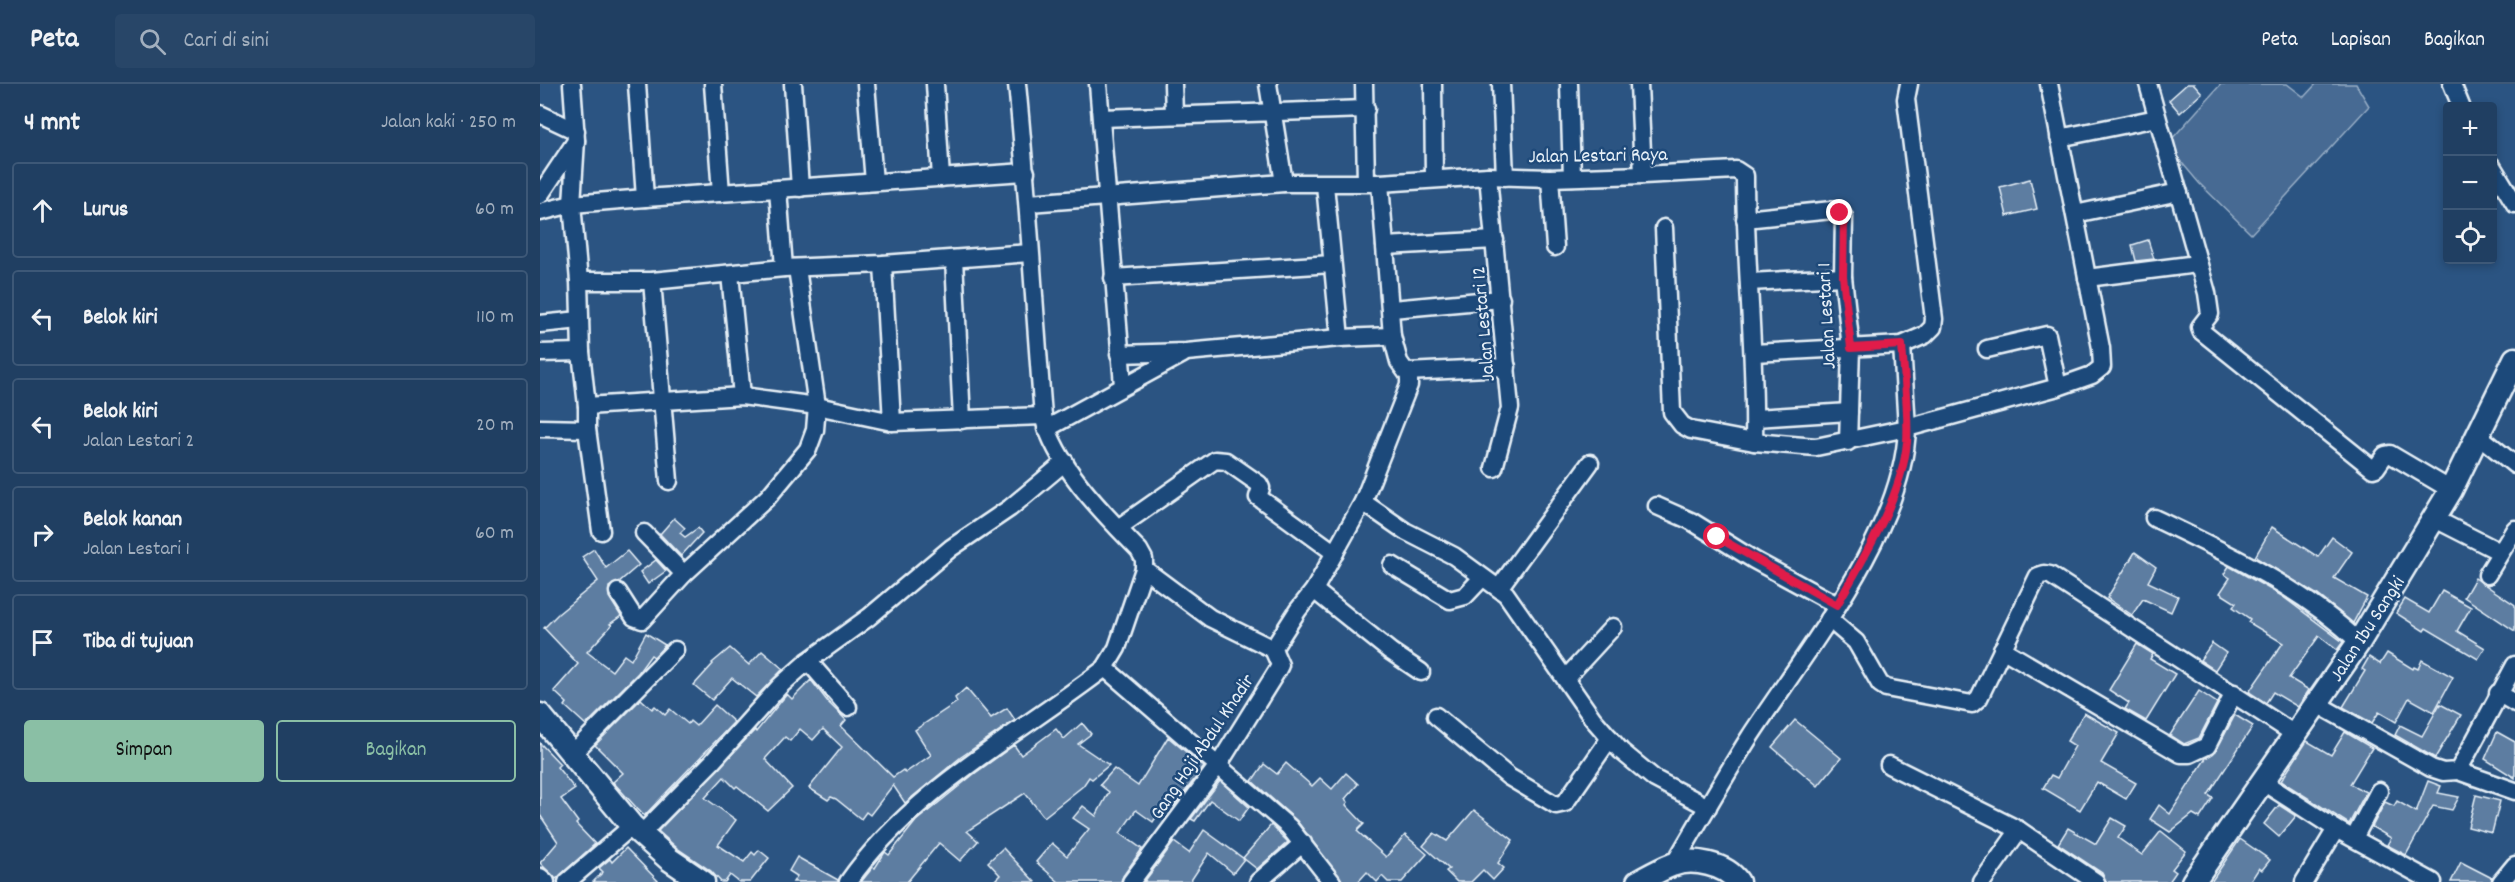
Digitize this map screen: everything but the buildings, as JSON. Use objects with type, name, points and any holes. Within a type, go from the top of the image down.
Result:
[{"type":"main road","name":"Jalan Ibu Sangki","points":[[2193,882],[2359,642],[2435,519],[2515,359]]},
{"type":"main road","points":[[542,720],[573,753],[637,830],[669,859],[703,882]]},
{"type":"main road","points":[[1638,882],[1674,864],[1699,862],[1718,867],[1738,882]]},
{"type":"street","points":[[572,84],[576,136],[572,204],[579,281],[581,352],[587,429],[601,531]]},
{"type":"street","points":[[637,84],[645,198]]},
{"type":"street","points":[[713,84],[721,193]]},
{"type":"street","points":[[793,84],[800,188]]},
{"type":"street","points":[[866,84],[874,182]]},
{"type":"street","points":[[935,84],[941,178]]},
{"type":"street","points":[[848,882],[868,855],[893,828],[961,771],[1105,668],[1117,648],[1144,569],[1144,559],[1140,550],[1088,494],[1065,462],[1044,423],[1030,253],[1029,204],[1017,84]]},
{"type":"street","points":[[1098,84],[1123,385]]},
{"type":"street","points":[[1173,84],[1174,114]]},
{"type":"street","points":[[1268,84],[1284,183]]},
{"type":"street","points":[[1144,569],[1209,618],[1273,649],[1314,590],[1363,502],[1408,385],[1407,372],[1399,362],[1392,336],[1386,246],[1373,183],[1364,84]]},
{"type":"street","points":[[1433,84],[1434,178]]},
{"type":"street","points":[[1501,84],[1505,177]]},
{"type":"street","points":[[1569,84],[1572,177]]},
{"type":"street","points":[[1639,84],[1643,175]]},
{"type":"street","points":[[1753,353],[1902,345],[1925,335],[1933,327],[1934,319],[1906,99],[1909,84]]},
{"type":"street","points":[[1664,228],[1672,412],[1676,419],[1691,430],[1754,441],[1816,447],[1907,428],[2058,387],[2092,375],[2102,367],[2103,358],[2049,84]]},
{"type":"street","points":[[2148,84],[2210,310],[2200,327],[2205,336],[2373,469],[2382,458],[2390,454],[2451,490]]},
{"type":"street","points":[[2452,84],[2459,102]]},
{"type":"street","points":[[1101,118],[1366,109]]},
{"type":"street","points":[[540,114],[576,136]]},
{"type":"street","points":[[2059,138],[2157,118]]},
{"type":"street","points":[[540,195],[576,136]]},
{"type":"street","name":"Jalan Lestari Raya","points":[[1029,204],[1284,183],[1325,185],[1488,176],[1550,178],[1736,170],[1745,176],[1745,219],[1753,353],[1754,441]]},
{"type":"street","points":[[540,212],[572,204],[1026,172]]},
{"type":"street","points":[[2497,173],[2515,204]]},
{"type":"street","name":"Jalan Lestari 12","points":[[1488,176],[1510,408],[1494,468]]},
{"type":"street","points":[[1550,178],[1555,247]]},
{"type":"street","points":[[1325,185],[1340,338]]},
{"type":"street","points":[[618,592],[634,617],[642,620],[684,574],[768,497],[808,449],[815,430],[817,406],[790,268],[778,189]]},
{"type":"street","points":[[2075,214],[2179,192]]},
{"type":"street","name":"Jalan Lestari 1","points":[[1745,219],[1836,210],[1844,217],[1843,276],[1851,348],[1848,442]]},
{"type":"street","points":[[1386,246],[1495,240]]},
{"type":"street","points":[[579,281],[651,281],[790,268],[1030,253]]},
{"type":"street","points":[[954,259],[962,420]]},
{"type":"street","points":[[882,264],[892,422]]},
{"type":"street","points":[[1113,278],[1332,264]]},
{"type":"street","points":[[2087,278],[2197,264]]},
{"type":"street","points":[[730,274],[742,396]]},
{"type":"street","points":[[1749,282],[1843,276]]},
{"type":"street","points":[[651,281],[669,481]]},
{"type":"street","points":[[1392,309],[1501,299]]},
{"type":"street","points":[[540,324],[580,320]]},
{"type":"street","points":[[1987,349],[2047,335],[2058,387]]},
{"type":"street","points":[[1119,354],[1186,352],[1340,338],[1392,336]]},
{"type":"street","points":[[1674,864],[1749,738],[1833,612],[1876,537],[1904,465],[1907,428],[1902,345]]},
{"type":"street","points":[[540,353],[581,352]]},
{"type":"street","points":[[587,406],[742,396],[817,406],[892,422],[962,420],[1044,423],[1186,352]]},
{"type":"street","points":[[1407,372],[1507,367]]},
{"type":"street","points":[[1755,418],[1849,412]]},
{"type":"street","points":[[540,428],[587,429]]},
{"type":"street","points":[[2478,435],[2515,465]]},
{"type":"street","points":[[1118,528],[1215,460],[1221,460],[1227,461],[1259,484],[1261,488],[1258,497],[1335,553]]},
{"type":"street","points":[[567,882],[637,830],[712,762],[780,686],[808,661],[869,617],[951,548],[1010,508],[1065,462]]},
{"type":"street","points":[[1499,588],[1590,463]]},
{"type":"street","points":[[1363,502],[1405,531],[1454,556],[1506,594],[1593,719],[1621,752],[1655,779],[1708,807]]},
{"type":"street","points":[[1657,506],[1691,521],[1833,612],[1856,642],[1880,684],[1886,688],[1965,704],[1977,702],[2038,576],[2044,574],[2050,575],[2296,735]]},
{"type":"street","points":[[2154,518],[2227,553],[2296,594],[2359,642]]},
{"type":"street","points":[[2435,519],[2500,552]]},
{"type":"street","points":[[2487,575],[2515,529]]},
{"type":"street","points":[[644,533],[684,574]]},
{"type":"street","points":[[1392,565],[1450,600],[1465,596],[1482,578]]},
{"type":"street","points":[[1314,590],[1390,651],[1421,672]]},
{"type":"street","points":[[1566,678],[1613,627]]},
{"type":"street","name":"Gang Haji Abdul Khadir","points":[[1131,882],[1219,764],[1277,671],[1280,665],[1273,649]]},
{"type":"street","points":[[2002,649],[2181,754],[2190,754],[2207,746],[2234,693]]},
{"type":"street","points":[[573,753],[675,650]]},
{"type":"street","points":[[808,661],[848,707]]},
{"type":"street","points":[[2317,704],[2431,768],[2443,772],[2462,765],[2498,693],[2515,665]]},
{"type":"street","points":[[1105,668],[1219,764],[1289,827],[1332,882]]},
{"type":"street","points":[[2498,693],[2515,703]]},
{"type":"street","points":[[1436,716],[1509,777],[1556,805],[1565,803],[1610,738]]},
{"type":"street","points":[[1889,765],[2019,830],[2096,882]]},
{"type":"street","points":[[2462,765],[2515,790]]},
{"type":"street","points":[[2263,783],[2336,829],[2433,882]]},
{"type":"street","points":[[2354,838],[2379,791]]},
{"type":"street","points":[[2304,882],[2336,829]]},
{"type":"street","points":[[1982,882],[2019,830]]},
{"type":"street","points":[[1258,882],[1303,843]]},
{"type":"street","points":[[2501,882],[2515,865]]},
{"type":"street","points":[[540,877],[546,882]]},
{"type":"shaded area","points":[[2221,84],[2287,84],[2304,97],[2316,84],[2356,84],[2369,106],[2251,234],[2199,183],[2172,151],[2171,140]]},
{"type":"route","points":[[1717,537],[1837,605],[1876,537],[1904,465],[1907,428],[1902,345],[1851,348],[1843,276],[1844,217],[1840,213]]}]
